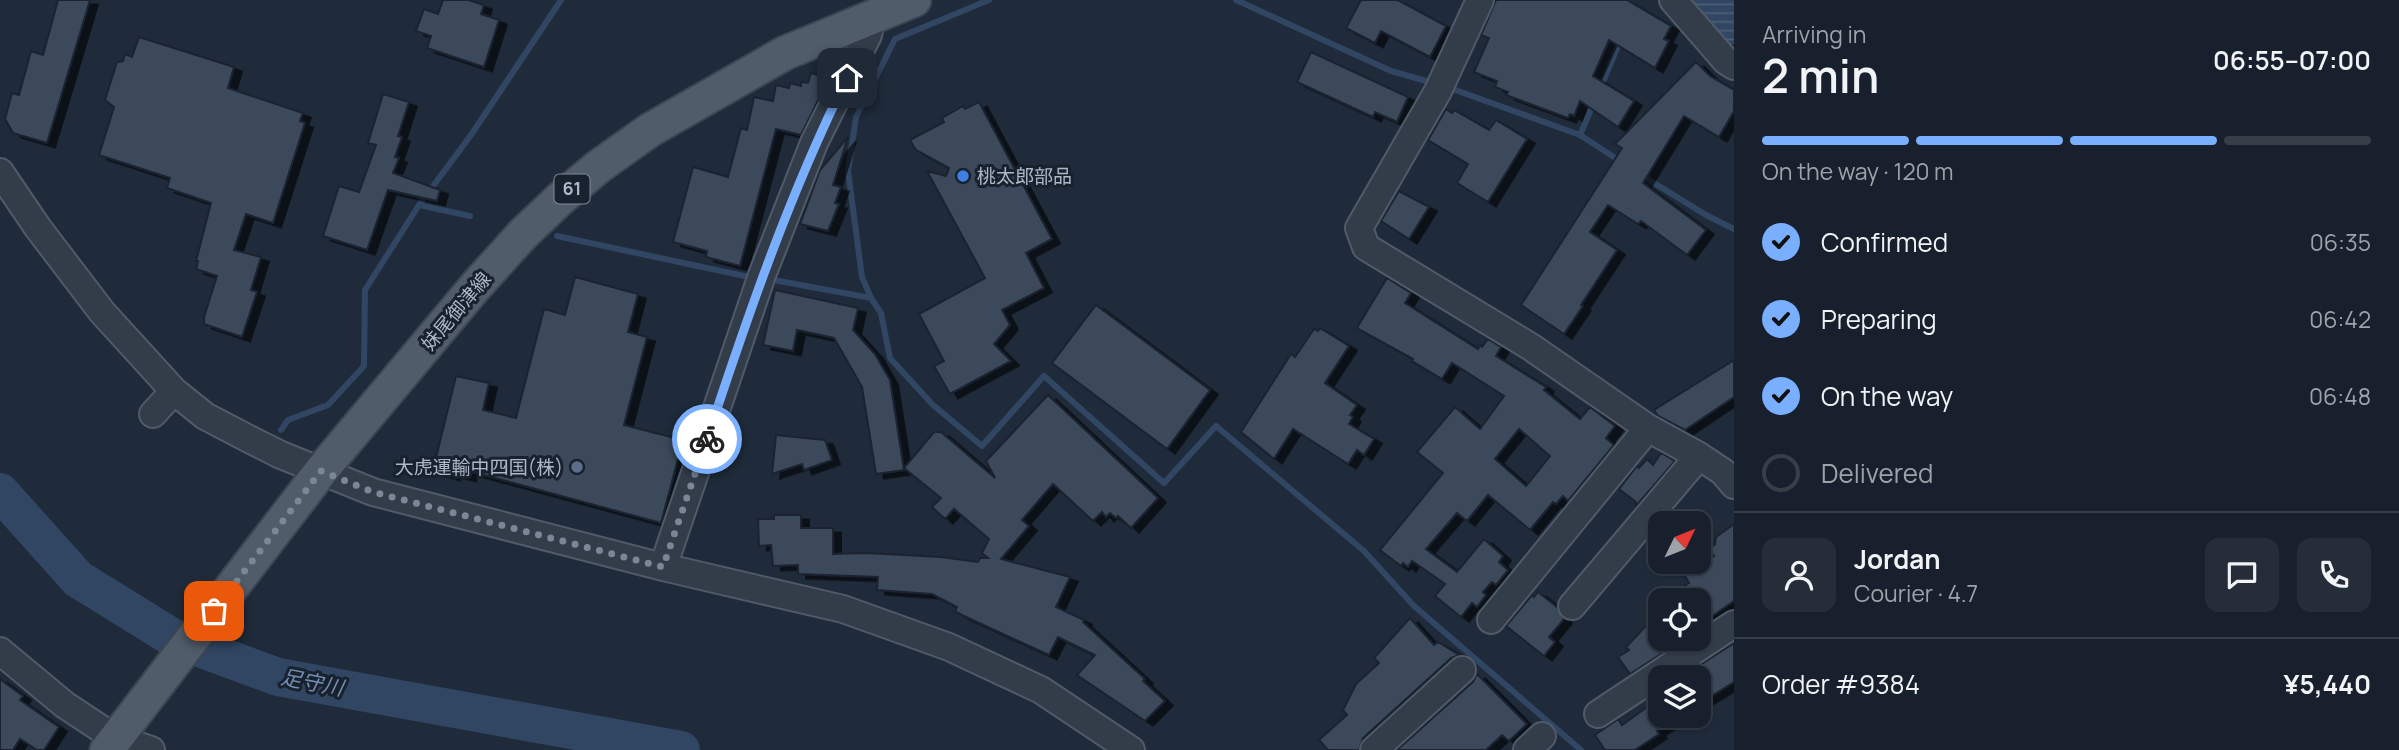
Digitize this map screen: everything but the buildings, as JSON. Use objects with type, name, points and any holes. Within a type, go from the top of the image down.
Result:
[{"type":"main road","name":"妹尾御津線","points":[[118,735],[317,476],[475,287],[523,234],[598,167],[650,130],[785,53],[914,0]]},
{"type":"street","points":[[1480,0],[1442,83],[1359,228],[1366,247],[1531,347],[1648,428],[1723,472],[1734,485]]},
{"type":"street","points":[[1674,0],[1726,61],[1734,66]]},
{"type":"street","points":[[663,567],[760,279],[814,143],[868,35],[872,17]]},
{"type":"street","points":[[0,172],[38,228],[102,312],[174,390],[205,416],[317,476],[663,567],[843,609],[949,648],[1041,690],[1131,750]]},
{"type":"street","points":[[153,414],[174,390]]},
{"type":"street","points":[[1491,620],[1648,428]]},
{"type":"street","points":[[1572,606],[1699,456]]},
{"type":"street","points":[[1598,714],[1734,624]]},
{"type":"street","points":[[0,651],[65,705],[151,750]]},
{"type":"street","points":[[1374,750],[1462,670]]},
{"type":"water","points":[[1689,0],[1734,0],[1734,44],[1722,46]]},
{"type":"waterway","points":[[281,430],[288,420],[328,405],[364,366],[365,290],[419,205],[471,135],[561,0]]},
{"type":"waterway","points":[[989,0],[895,39],[856,117],[848,171],[862,277],[881,313],[890,358],[932,404],[982,446],[1044,376],[1164,483],[1216,426],[1364,551],[1414,606],[1581,750]]},
{"type":"waterway","points":[[1236,0],[1391,71],[1433,83]]},
{"type":"waterway","points":[[1600,89],[1620,41]]},
{"type":"waterway","points":[[1447,87],[1580,135]]},
{"type":"waterway","points":[[1594,102],[1580,135],[1620,161]]},
{"type":"waterway","points":[[1641,175],[1734,229]]},
{"type":"waterway","points":[[419,205],[470,216]]},
{"type":"waterway","points":[[557,236],[754,278]]},
{"type":"waterway","points":[[768,279],[871,298]]},
{"type":"waterway","name":"足守川","points":[[0,492],[78,579],[175,639],[278,677],[681,750]]},
{"type":"way so far","points":[[214,611],[321,471],[373,492],[663,567],[707,439]]},
{"type":"place","name":"桃太郎部品","points":[[963,176]]},
{"type":"place","name":"大虎運輸中四国(株)","points":[[577,467]]},
{"type":"route","points":[[707,439],[762,275],[814,143],[847,78]]}]
